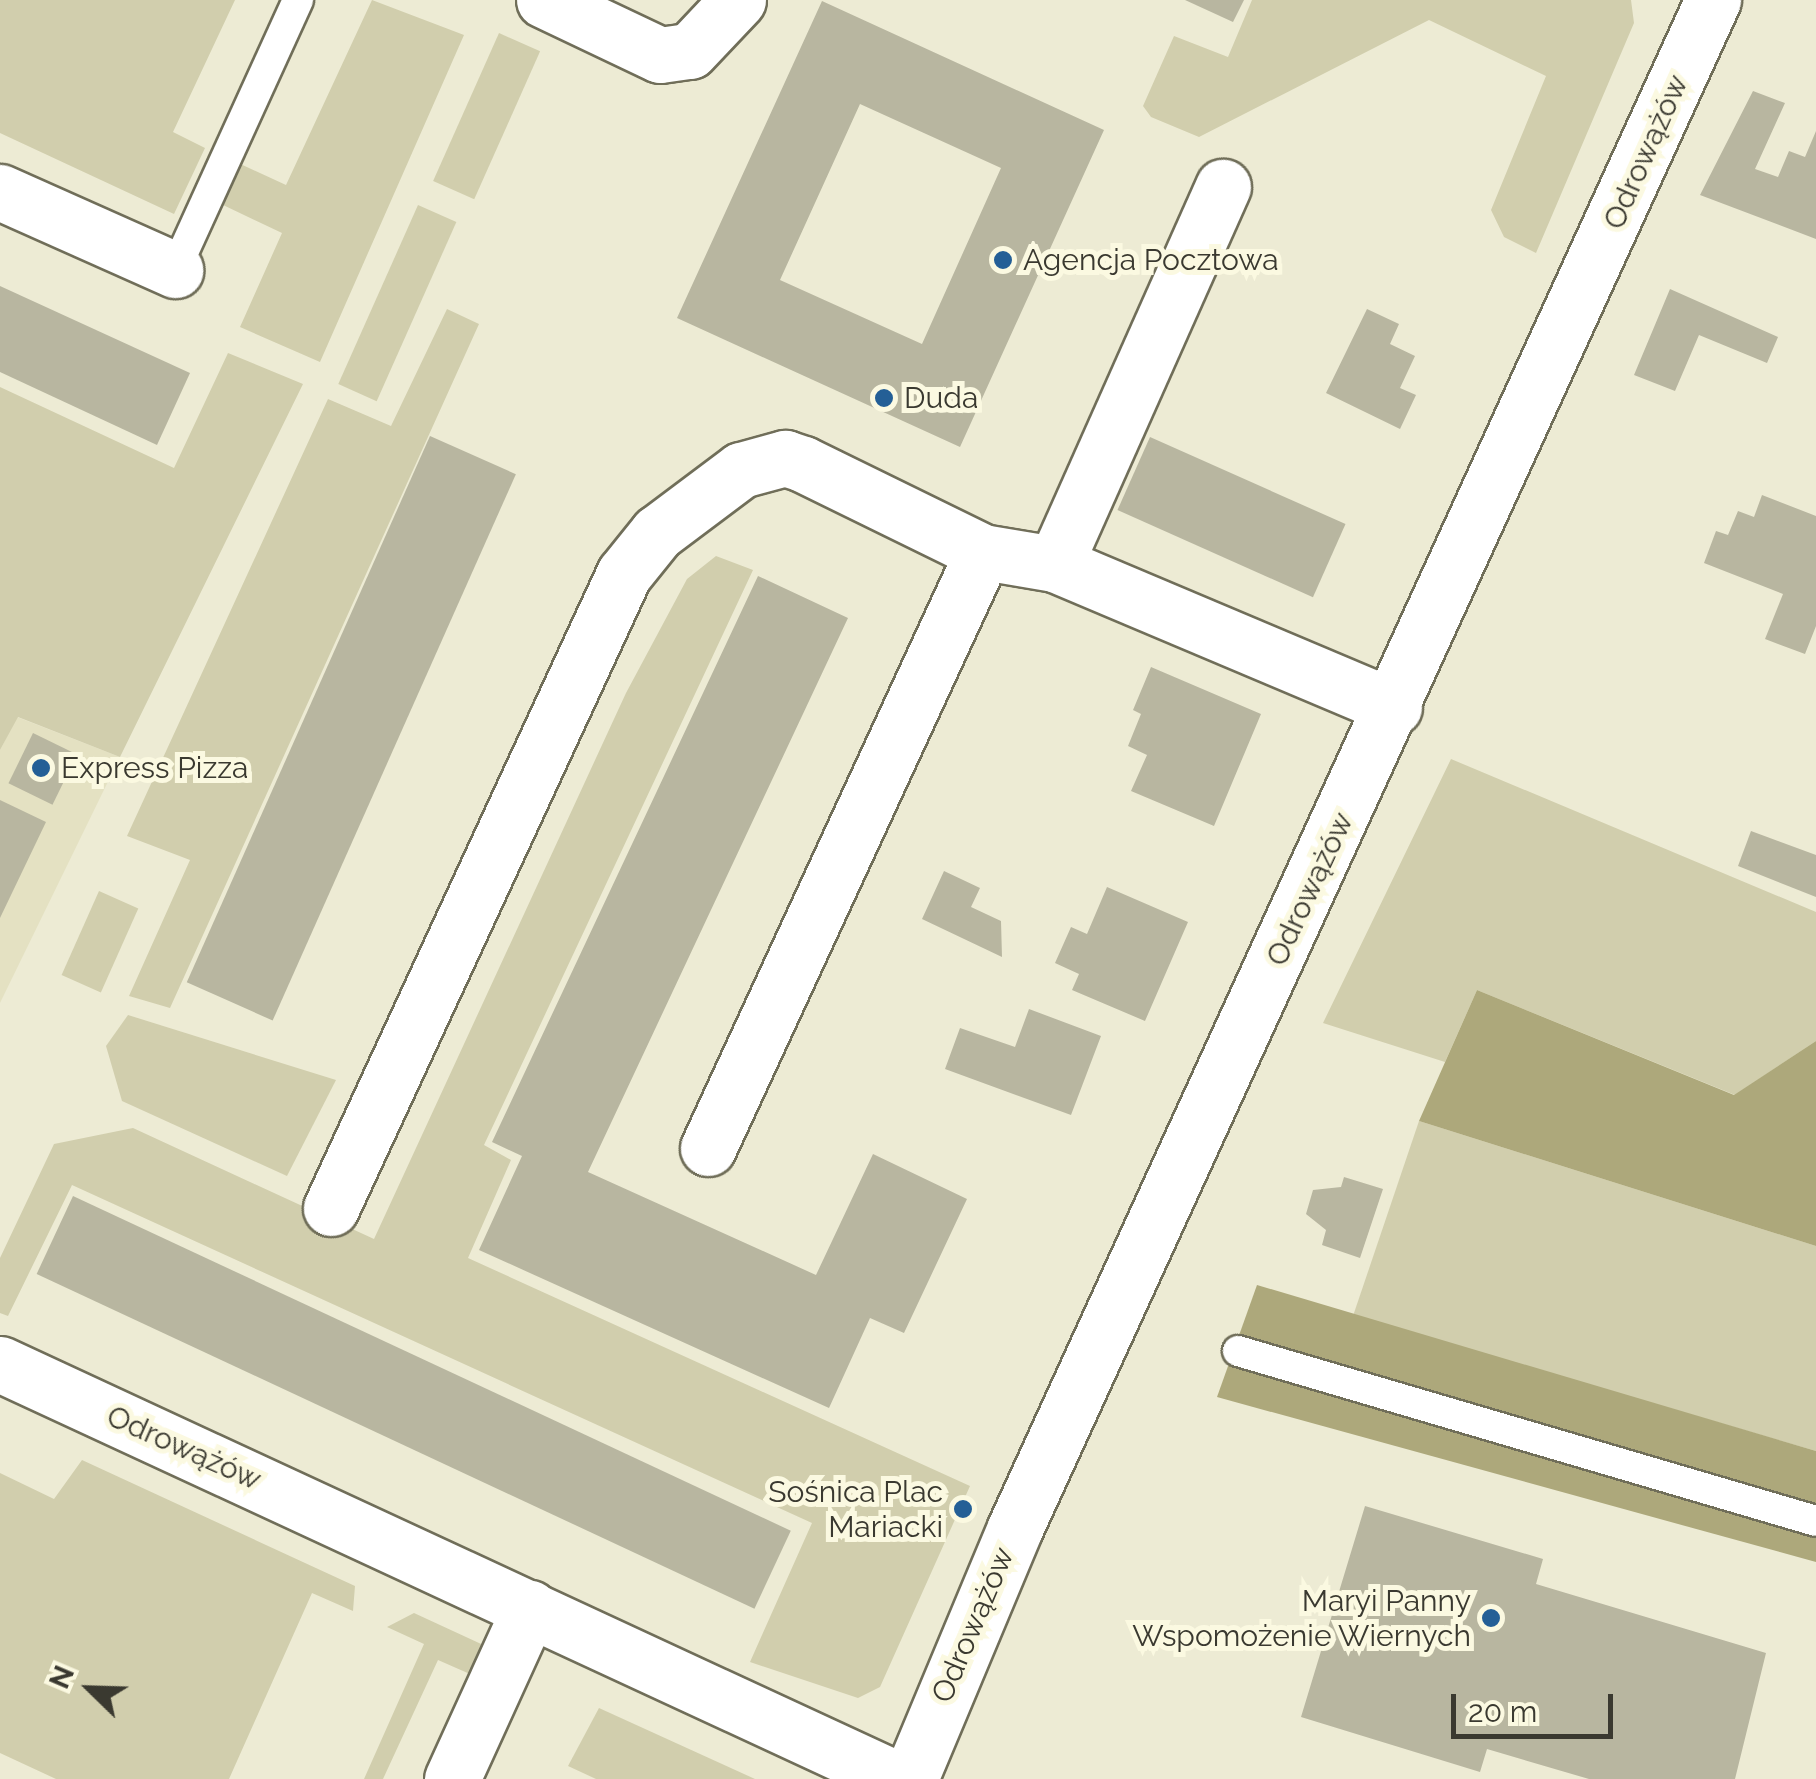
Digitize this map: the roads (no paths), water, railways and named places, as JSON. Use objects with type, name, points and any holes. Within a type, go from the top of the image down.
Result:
[{"type":"street","points":[[544,0],[660,55],[690,50],[738,0]]},
{"type":"street","name":"Odrowążów","points":[[910,1779],[1015,1528],[1394,707],[1713,0]]},
{"type":"street","points":[[1054,564],[1223,187]]},
{"type":"street","points":[[0,192],[175,270]]},
{"type":"street","points":[[331,1208],[624,574],[657,533],[740,470],[785,458],[983,552],[1054,564],[1394,707]]},
{"type":"street","points":[[708,1148],[983,552]]},
{"type":"street","name":"Odrowążów","points":[[0,1364],[896,1779]]},
{"type":"street","points":[[452,1779],[530,1608]]},
{"type":"lane","points":[[175,270],[298,0]]},
{"type":"lane","points":[[1238,1351],[1816,1520]]},
{"type":"place","name":"Agencja Pocztowa","points":[[1003,260]]},
{"type":"place","name":"Duda","points":[[884,398]]},
{"type":"place","name":"Express Pizza","points":[[41,768]]},
{"type":"place","name":"Sośnica Plac Mariacki","points":[[963,1509]]},
{"type":"place","name":"Maryi Panny Wspomożenie Wiernych","points":[[1491,1618]]}]
